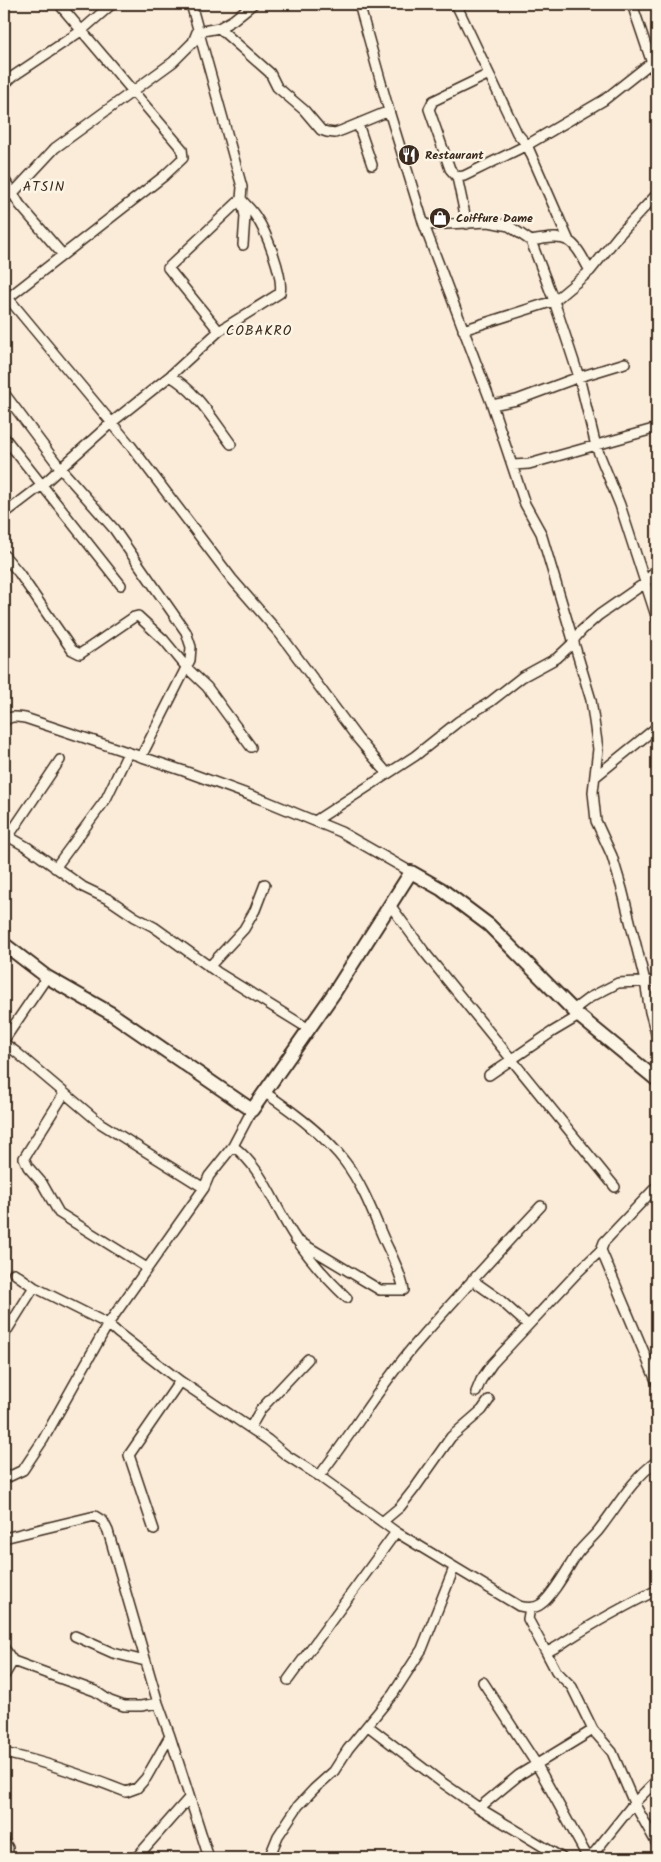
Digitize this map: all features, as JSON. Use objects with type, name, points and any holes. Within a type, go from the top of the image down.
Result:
[{"type":"street","points":[[59,4],[182,149],[183,158],[164,176],[6,299],[131,446],[232,579],[280,634],[358,739],[387,773]]},
{"type":"street","points":[[4,84],[81,31],[112,4]]},
{"type":"street","points":[[191,4],[197,32],[242,187],[241,199],[245,216],[243,245]]},
{"type":"street","points":[[197,32],[219,28],[233,20],[253,4]]},
{"type":"street","points":[[359,4],[424,225],[492,405],[525,504],[541,533],[591,700],[598,749],[593,792],[596,821],[612,856],[645,981],[650,1012],[657,1037]]},
{"type":"street","points":[[456,4],[517,133],[527,146],[570,241],[580,253],[590,271]]},
{"type":"street","points":[[632,4],[657,78]]},
{"type":"street","points":[[219,28],[270,73],[277,87],[304,110],[321,130],[334,133],[389,111]]},
{"type":"street","points":[[4,198],[14,192],[55,148],[174,62],[193,42],[197,32]]},
{"type":"street","points":[[457,177],[464,176],[527,146],[604,100],[652,62]]},
{"type":"street","points":[[467,224],[457,177],[450,169],[429,109],[433,101],[489,74]]},
{"type":"street","points":[[358,124],[372,165]]},
{"type":"street","points":[[4,179],[14,192],[20,205],[64,255]]},
{"type":"street","points":[[463,330],[554,301],[590,271],[619,235],[657,194]]},
{"type":"street","points":[[219,331],[168,268],[241,199]]},
{"type":"street","points":[[4,514],[61,469],[111,423],[170,376],[219,331],[280,293],[282,286],[274,256],[257,217],[241,199]]},
{"type":"street","points":[[424,225],[489,222],[510,226],[531,241],[554,301],[579,377],[596,446],[620,505],[657,619]]},
{"type":"street","points":[[531,241],[557,236],[570,241]]},
{"type":"street","points":[[492,405],[517,400],[579,377],[625,363]]},
{"type":"street","points":[[170,376],[181,382],[192,393],[231,444]]},
{"type":"street","points":[[4,393],[61,469],[114,529],[186,632],[191,648],[190,660],[141,757]]},
{"type":"street","points":[[513,465],[529,464],[657,428]]},
{"type":"street","points":[[4,437],[121,585]]},
{"type":"street","points":[[4,555],[20,573],[75,653],[80,654],[129,620],[138,616],[164,640],[187,668],[207,687],[251,747]]},
{"type":"street","points":[[315,821],[415,756],[459,721],[490,702],[522,677],[553,662],[573,643],[582,630],[600,614],[645,583],[657,569]]},
{"type":"street","points":[[4,722],[6,719],[14,717],[25,718],[184,771],[341,832],[441,889],[489,925],[576,1013],[657,1080]]},
{"type":"street","points":[[595,776],[657,727]]},
{"type":"street","points":[[56,868],[106,798],[128,753]]},
{"type":"street","points":[[60,760],[6,835],[27,847],[83,887],[110,900],[134,917],[170,937],[186,952],[208,967],[309,1029]]},
{"type":"street","points":[[4,1479],[23,1470],[44,1440],[108,1324],[204,1188],[209,1176],[233,1146],[252,1110],[350,968],[411,872]]},
{"type":"street","points":[[208,967],[244,929],[255,910],[264,884]]},
{"type":"street","points":[[390,905],[426,954],[615,1187]]},
{"type":"street","points":[[4,944],[47,977],[112,1014],[252,1110]]},
{"type":"street","points":[[47,977],[4,1042],[100,1123],[204,1188]]},
{"type":"street","points":[[489,1075],[552,1032],[576,1013],[589,998],[618,983],[657,981]]},
{"type":"street","points":[[264,1092],[333,1147],[346,1163],[361,1186],[389,1252],[398,1266],[404,1290],[380,1290],[295,1238]]},
{"type":"street","points":[[64,1094],[24,1158],[28,1167],[42,1184],[59,1213],[147,1268]]},
{"type":"street","points":[[233,1146],[247,1158],[274,1200],[295,1238],[323,1274],[347,1298]]},
{"type":"street","points":[[476,1392],[481,1380],[492,1364],[549,1302],[601,1250],[604,1242],[657,1186]]},
{"type":"street","points":[[319,1476],[413,1347],[541,1206]]},
{"type":"street","points":[[601,1250],[657,1383]]},
{"type":"street","points":[[14,1273],[34,1287],[108,1324],[118,1334],[180,1381],[250,1428],[286,1456],[319,1476],[396,1532],[519,1606],[530,1608],[542,1604],[626,1491],[636,1479],[657,1461]]},
{"type":"street","points":[[472,1280],[499,1299],[528,1325]]},
{"type":"street","points":[[4,1335],[34,1287]]},
{"type":"street","points":[[250,1428],[261,1409],[308,1359]]},
{"type":"street","points":[[154,1530],[129,1454],[180,1381]]},
{"type":"street","points":[[382,1522],[400,1507],[451,1437],[482,1410],[489,1400]]},
{"type":"street","points":[[4,1538],[96,1516],[102,1521],[108,1531],[145,1661],[209,1858]]},
{"type":"street","points":[[288,1680],[396,1532]]},
{"type":"street","points":[[269,1858],[278,1836],[298,1806],[334,1771],[348,1749],[393,1694],[422,1649],[454,1568]]},
{"type":"street","points":[[546,1652],[557,1648],[616,1611],[657,1590]]},
{"type":"street","points":[[530,1608],[528,1619],[556,1671],[572,1687],[593,1730],[612,1752],[634,1803],[657,1844]]},
{"type":"street","points":[[75,1636],[113,1653],[145,1661]]},
{"type":"street","points":[[4,1648],[13,1661],[95,1691],[110,1701],[124,1706],[158,1703]]},
{"type":"street","points":[[4,1676],[13,1661]]},
{"type":"street","points":[[483,1682],[537,1764],[589,1858],[634,1803],[657,1780]]},
{"type":"street","points":[[368,1726],[440,1781],[562,1858]]},
{"type":"street","points":[[480,1808],[519,1775],[593,1730]]},
{"type":"street","points":[[4,1753],[82,1774],[126,1792],[137,1788],[146,1778],[170,1736]]},
{"type":"street","points":[[136,1858],[189,1798]]},
{"type":"street","points":[[4,1841],[8,1848],[7,1858]]},
{"type":"place","name":"Restaurant","points":[[409,155]]},
{"type":"place","name":"Coiffure Dame","points":[[440,218]]},
{"type":"district","name":"ATSIN","points":[[44,187]]},
{"type":"district","name":"COBAKRO","points":[[259,331]]}]
